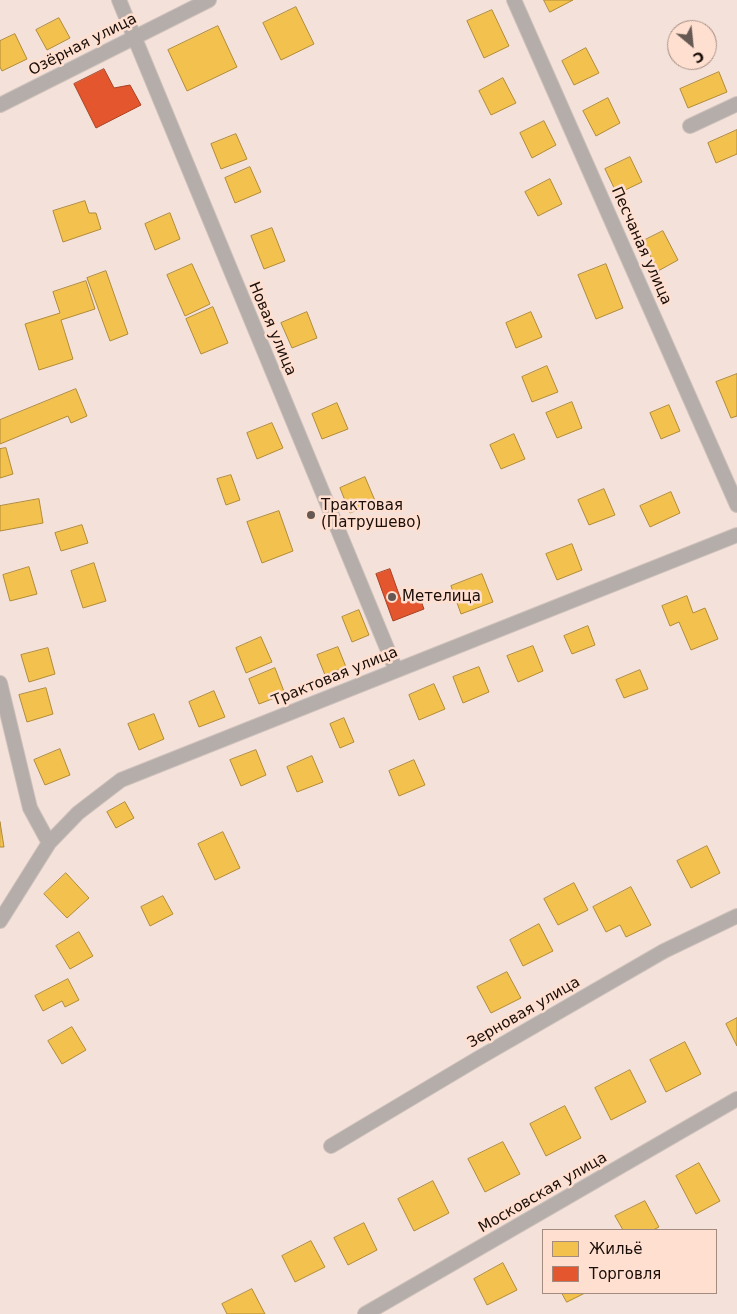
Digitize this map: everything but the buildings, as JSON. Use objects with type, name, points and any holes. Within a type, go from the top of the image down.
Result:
[{"type":"street","name":"Новая улица","points":[[119,0],[396,670]]},
{"type":"street","name":"Озёрная улица","points":[[0,105],[209,0]]},
{"type":"street","name":"Песчаная улица","points":[[514,0],[737,505]]},
{"type":"street","points":[[690,126],[737,104]]},
{"type":"street","name":"Трактовая улица","points":[[0,921],[49,842],[78,813],[121,780],[737,535]]},
{"type":"street","points":[[0,683],[30,808],[49,842]]},
{"type":"street","name":"Зерновая улица","points":[[331,1146],[664,951],[737,916]]},
{"type":"street","name":"Московская улица","points":[[366,1314],[737,1099]]},
{"type":"place","name":"Трактовая (Патрушево)","points":[[311,515]]},
{"type":"place","name":"Метелица","points":[[392,597]]}]
